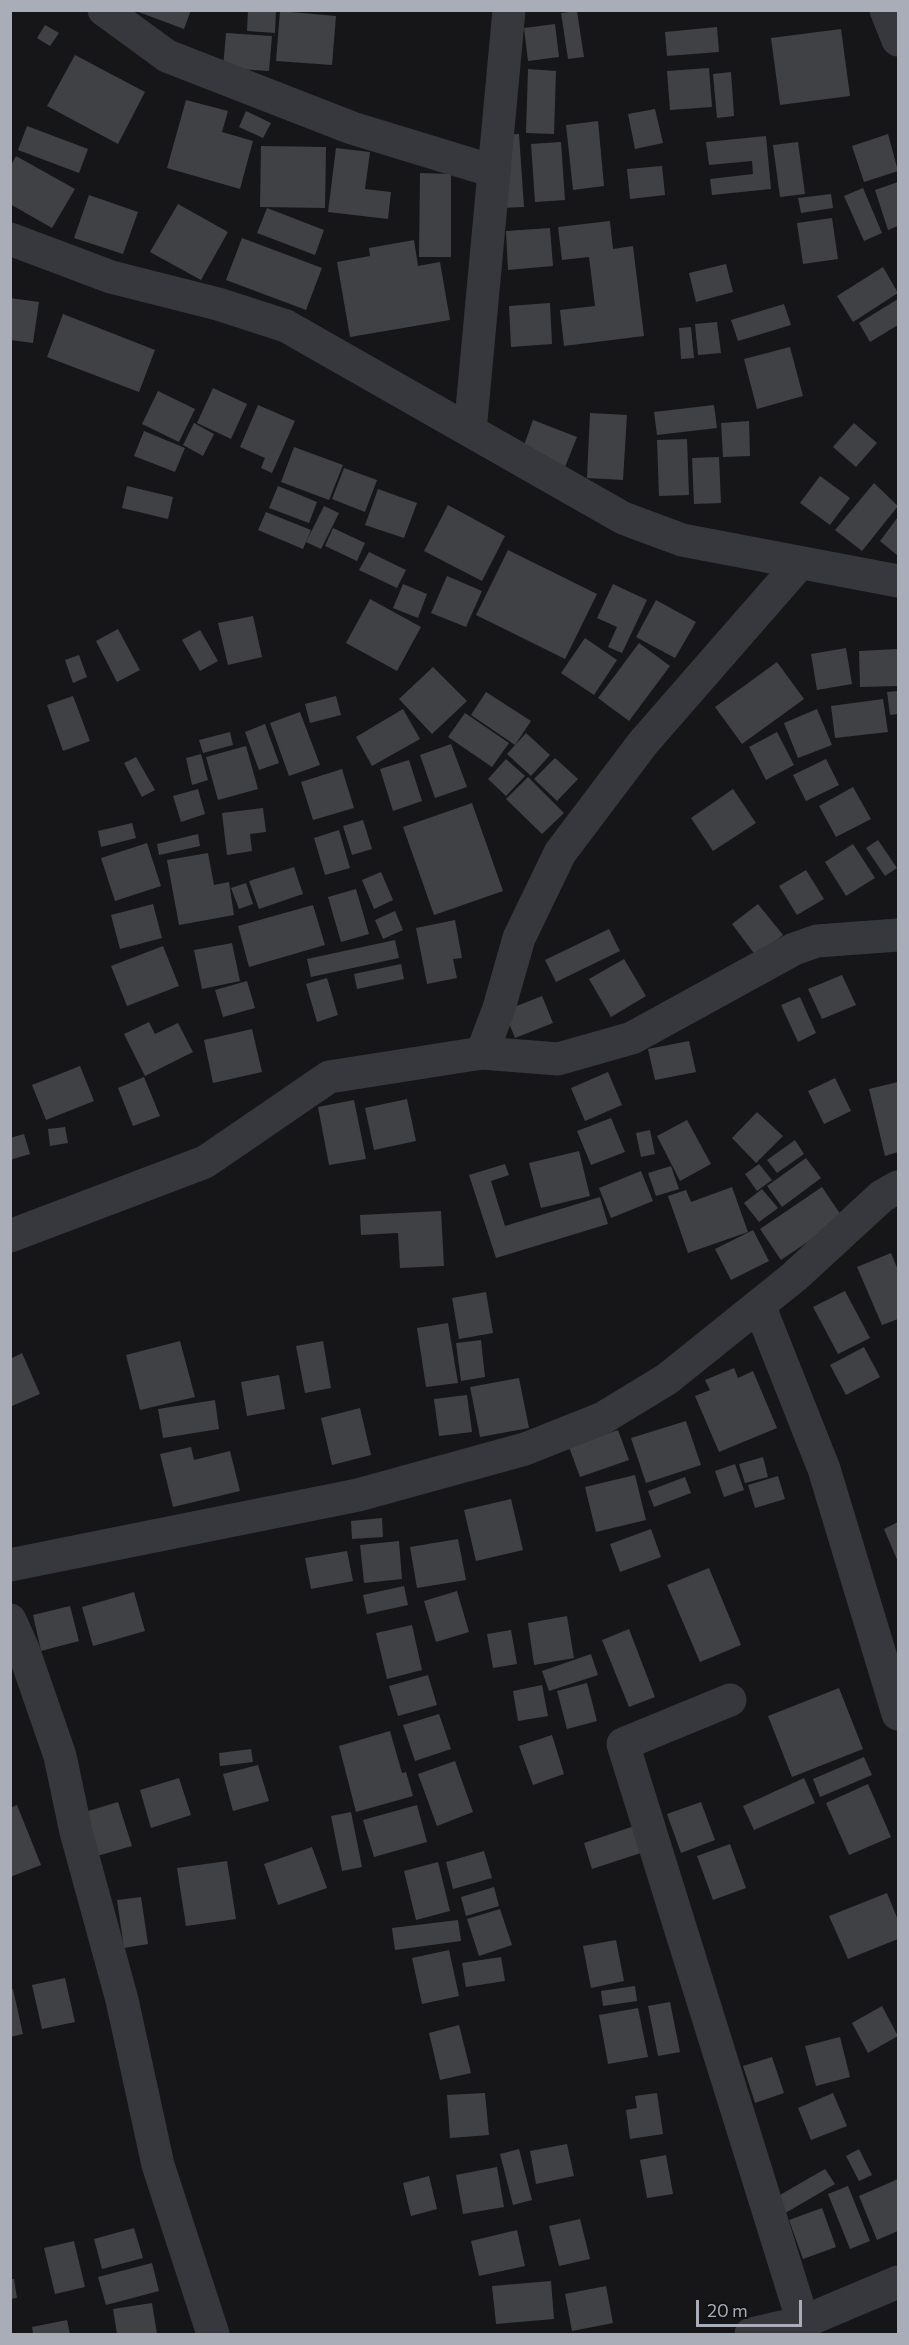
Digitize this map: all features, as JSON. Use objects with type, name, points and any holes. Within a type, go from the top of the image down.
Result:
[{"type":"street","points":[[104,10],[167,56],[352,128],[493,171]]},
{"type":"street","points":[[470,431],[509,10]]},
{"type":"street","points":[[886,10],[898,40]]},
{"type":"street","points":[[10,239],[111,277],[218,304],[286,326],[623,518],[682,540],[898,581]]},
{"type":"street","points":[[482,1053],[499,1008],[519,938],[560,853],[643,743],[800,563]]},
{"type":"street","points":[[10,1236],[205,1162],[329,1077],[482,1053],[558,1059],[632,1038],[794,949],[817,941],[898,935]]},
{"type":"street","points":[[10,1564],[358,1495],[525,1449],[603,1418],[667,1379],[794,1277],[882,1196],[898,1187]]},
{"type":"street","points":[[759,1305],[824,1469],[898,1714]]},
{"type":"street","points":[[10,1620],[21,1677],[60,1756],[76,1832],[122,2000],[158,2166],[213,2334]]},
{"type":"street","points":[[730,1700],[623,1744],[803,2322]]},
{"type":"street","points":[[751,2334],[803,2322],[898,2282]]},
{"type":"building","points":[[133,10],[191,10],[184,29]]},
{"type":"building","points":[[248,10],[276,10],[275,33],[247,31]]},
{"type":"building","points":[[280,11],[336,16],[332,65],[276,61]]},
{"type":"building","points":[[577,11],[584,57],[568,59],[561,13]]},
{"type":"building","points":[[555,24],[559,57],[528,61],[524,28]]},
{"type":"building","points":[[45,25],[59,33],[50,46],[37,38]]},
{"type":"building","points":[[717,27],[719,52],[667,56],[665,32]]},
{"type":"building","points":[[841,29],[850,96],[780,105],[771,38]]},
{"type":"building","points":[[226,33],[272,36],[269,71],[223,68]]},
{"type":"building","points":[[75,55],[145,92],[118,144],[47,106]]},
{"type":"building","points":[[709,68],[712,107],[670,110],[667,71]]},
{"type":"building","points":[[528,69],[556,71],[554,134],[526,133]]},
{"type":"building","points":[[731,72],[734,116],[717,118],[713,74]]},
{"type":"building","points":[[186,100],[228,111],[222,132],[253,141],[240,189],[167,168]]},
{"type":"building","points":[[655,109],[663,143],[635,149],[628,114]]},
{"type":"building","points":[[246,111],[271,123],[263,138],[239,127]]},
{"type":"building","points":[[598,121],[604,186],[573,190],[566,125]]},
{"type":"building","points":[[27,126],[88,149],[79,173],[18,150]]},
{"type":"building","points":[[519,134],[524,207],[501,208],[497,135]]},
{"type":"building","points":[[888,134],[898,171],[864,182],[852,146]]},
{"type":"building","points":[[766,136],[771,189],[712,195],[710,179],[753,174],[752,161],[709,165],[706,142]]},
{"type":"building","points":[[561,142],[565,200],[535,202],[531,144]]},
{"type":"building","points":[[798,142],[805,194],[780,197],[773,145]]},
{"type":"building","points":[[261,146],[326,147],[325,208],[260,207]]},
{"type":"building","points":[[336,148],[370,152],[365,189],[391,192],[388,219],[328,212]]},
{"type":"building","points":[[16,156],[75,189],[52,228],[10,204],[10,167]]},
{"type":"building","points":[[662,166],[665,195],[630,199],[627,169]]},
{"type":"building","points":[[420,173],[451,174],[451,257],[419,257]]},
{"type":"building","points":[[898,182],[898,226],[888,230],[875,190]]},
{"type":"building","points":[[863,188],[882,233],[864,241],[844,196]]},
{"type":"building","points":[[831,194],[833,208],[801,213],[798,198]]},
{"type":"building","points":[[89,195],[138,212],[123,254],[74,238]]},
{"type":"building","points":[[178,204],[228,232],[201,280],[150,252]]},
{"type":"building","points":[[267,208],[324,230],[315,255],[257,233]]},
{"type":"building","points":[[832,218],[838,259],[803,264],[797,223]]},
{"type":"building","points":[[610,221],[613,249],[633,246],[644,336],[564,346],[560,310],[595,306],[589,257],[562,260],[558,227]]},
{"type":"building","points":[[550,228],[553,266],[508,270],[506,231]]},
{"type":"building","points":[[242,238],[322,268],[306,310],[226,280]]},
{"type":"building","points":[[414,240],[418,266],[440,262],[450,320],[350,337],[337,262],[370,256],[369,248]]},
{"type":"building","points":[[726,264],[733,292],[696,302],[689,273]]},
{"type":"building","points":[[883,267],[898,293],[853,322],[837,296]]},
{"type":"building","points":[[10,298],[39,302],[33,343],[10,340]]},
{"type":"building","points":[[898,299],[898,325],[870,342],[859,323]]},
{"type":"building","points":[[550,303],[552,344],[511,347],[509,306]]},
{"type":"building","points":[[784,304],[791,325],[738,341],[731,320]]},
{"type":"building","points":[[63,314],[155,350],[139,392],[47,357]]},
{"type":"building","points":[[717,322],[721,353],[698,355],[695,324]]},
{"type":"building","points":[[691,327],[694,358],[681,359],[679,328]]},
{"type":"building","points":[[790,347],[803,396],[757,409],[744,359]]},
{"type":"building","points":[[213,388],[247,404],[231,439],[197,423]]},
{"type":"building","points":[[158,391],[195,409],[179,442],[142,424]]},
{"type":"building","points":[[258,405],[295,421],[272,473],[261,468],[265,458],[240,447]]},
{"type":"building","points":[[714,405],[717,428],[657,435],[654,412]]},
{"type":"building","points":[[590,413],[627,415],[623,480],[587,478]]},
{"type":"building","points":[[533,420],[577,437],[565,467],[522,451]]},
{"type":"building","points":[[749,421],[750,456],[723,457],[721,423]]},
{"type":"building","points":[[194,423],[214,434],[203,456],[183,445]]},
{"type":"building","points":[[854,423],[877,443],[856,467],[833,447]]},
{"type":"building","points":[[144,431],[185,448],[175,472],[134,456]]},
{"type":"building","points":[[687,439],[689,495],[659,496],[657,440]]},
{"type":"building","points":[[294,447],[343,465],[329,500],[281,482]]},
{"type":"building","points":[[719,457],[721,503],[694,504],[692,458]]},
{"type":"building","points":[[344,468],[377,480],[365,512],[332,499]]},
{"type":"building","points":[[820,476],[850,498],[830,525],[800,503]]},
{"type":"building","points":[[874,483],[898,506],[862,551],[835,530]]},
{"type":"building","points":[[127,486],[173,497],[168,519],[122,508]]},
{"type":"building","points":[[278,486],[317,502],[309,523],[269,508]]},
{"type":"building","points":[[378,489],[417,503],[404,538],[365,525]]},
{"type":"building","points":[[448,505],[505,536],[482,581],[424,551]]},
{"type":"building","points":[[324,506],[339,513],[321,549],[306,542]]},
{"type":"building","points":[[266,512],[311,530],[303,549],[258,530]]},
{"type":"building","points":[[898,517],[898,556],[880,541]]},
{"type":"building","points":[[333,528],[365,543],[357,561],[325,546]]},
{"type":"building","points":[[508,550],[597,594],[565,659],[476,615]]},
{"type":"building","points":[[369,552],[406,570],[397,588],[359,570]]},
{"type":"building","points":[[447,576],[482,591],[466,627],[431,613]]},
{"type":"building","points":[[403,584],[427,594],[418,618],[393,608]]},
{"type":"building","points":[[613,584],[647,600],[622,653],[608,647],[617,627],[597,618]]},
{"type":"building","points":[[370,599],[421,627],[397,671],[346,643]]},
{"type":"building","points":[[656,600],[696,622],[675,658],[636,637]]},
{"type":"building","points":[[253,616],[262,657],[228,665],[218,623]]},
{"type":"building","points":[[118,629],[140,670],[117,682],[96,641]]},
{"type":"building","points":[[200,630],[218,661],[200,671],[182,640]]},
{"type":"building","points":[[585,638],[617,660],[594,695],[561,673]]},
{"type":"building","points":[[639,643],[670,666],[629,721],[598,698]]},
{"type":"building","points":[[846,648],[852,684],[817,690],[811,654]]},
{"type":"building","points":[[898,649],[898,686],[860,687],[859,651]]},
{"type":"building","points":[[79,655],[87,677],[73,683],[65,660]]},
{"type":"building","points":[[777,662],[804,699],[742,744],[715,707]]},
{"type":"building","points":[[433,667],[467,701],[432,734],[399,699]]},
{"type":"building","points":[[898,691],[898,714],[890,715],[887,692]]},
{"type":"building","points":[[486,692],[531,721],[515,745],[471,715]]},
{"type":"building","points":[[73,696],[90,741],[63,751],[47,705]]},
{"type":"building","points":[[336,696],[341,715],[310,723],[305,704]]},
{"type":"building","points":[[883,699],[888,732],[835,738],[831,706]]},
{"type":"building","points":[[403,709],[420,739],[372,766],[356,737]]},
{"type":"building","points":[[817,709],[832,745],[798,758],[784,723]]},
{"type":"building","points":[[300,712],[320,765],[289,776],[270,723]]},
{"type":"building","points":[[465,713],[509,743],[492,767],[448,737]]},
{"type":"building","points":[[265,724],[279,763],[259,770],[245,732]]},
{"type":"building","points":[[230,732],[233,745],[203,753],[199,740]]},
{"type":"building","points":[[777,732],[794,765],[766,780],[749,747]]},
{"type":"building","points":[[526,733],[550,755],[531,776],[507,754]]},
{"type":"building","points":[[451,744],[467,787],[435,798],[420,755]]},
{"type":"building","points":[[246,746],[258,789],[218,800],[206,757]]},
{"type":"building","points":[[201,754],[208,780],[192,785],[186,758]]},
{"type":"building","points":[[136,757],[155,790],[142,797],[124,763]]},
{"type":"building","points":[[555,758],[578,779],[557,801],[534,779]]},
{"type":"building","points":[[506,759],[525,776],[506,796],[488,779]]},
{"type":"building","points":[[826,759],[839,785],[806,801],[793,775]]},
{"type":"building","points":[[409,760],[422,801],[393,811],[380,769]]},
{"type":"building","points":[[342,769],[354,808],[313,820],[301,782]]},
{"type":"building","points":[[528,777],[564,813],[542,834],[506,799]]},
{"type":"building","points":[[853,787],[871,819],[836,837],[819,806]]},
{"type":"building","points":[[198,789],[205,814],[181,822],[173,796]]},
{"type":"building","points":[[733,789],[756,823],[713,851],[691,818]]},
{"type":"building","points":[[472,803],[503,891],[434,915],[403,827]]},
{"type":"building","points":[[263,808],[266,832],[250,834],[252,851],[227,855],[222,813]]},
{"type":"building","points":[[363,820],[372,849],[352,855],[343,826]]},
{"type":"building","points":[[132,823],[136,838],[101,847],[98,831]]},
{"type":"building","points":[[339,830],[350,868],[325,875],[314,838]]},
{"type":"building","points":[[198,834],[200,846],[159,855],[157,844]]},
{"type":"building","points":[[878,840],[897,868],[885,876],[866,848]]},
{"type":"building","points":[[147,843],[161,886],[115,901],[101,858]]},
{"type":"building","points":[[853,844],[875,878],[846,896],[825,862]]},
{"type":"building","points":[[208,853],[214,885],[229,882],[234,915],[179,925],[167,860]]},
{"type":"building","points":[[294,867],[303,894],[259,909],[249,881]]},
{"type":"building","points":[[806,870],[824,899],[797,915],[779,886]]},
{"type":"building","points":[[381,872],[393,900],[374,909],[362,880]]},
{"type":"building","points":[[246,883],[253,904],[239,909],[231,888]]},
{"type":"building","points":[[356,889],[369,934],[341,942],[328,897]]},
{"type":"building","points":[[153,904],[162,938],[120,949],[111,915]]},
{"type":"building","points":[[758,904],[783,935],[756,956],[732,924]]},
{"type":"building","points":[[313,905],[325,945],[249,967],[238,926]]},
{"type":"building","points":[[395,911],[403,930],[383,939],[375,920]]},
{"type":"building","points":[[455,920],[462,958],[453,959],[457,978],[427,984],[416,928]]},
{"type":"building","points":[[609,929],[620,951],[556,982],[545,960]]},
{"type":"building","points":[[395,940],[399,958],[311,977],[307,959]]},
{"type":"building","points":[[232,943],[240,981],[202,989],[194,950]]},
{"type":"building","points":[[163,946],[179,986],[127,1006],[111,966]]},
{"type":"building","points":[[624,959],[646,996],[611,1017],[589,979]]},
{"type":"building","points":[[401,964],[404,979],[357,989],[354,974]]},
{"type":"building","points":[[842,975],[856,1005],[822,1019],[808,989]]},
{"type":"building","points":[[327,978],[338,1015],[317,1022],[306,984]]},
{"type":"building","points":[[247,981],[255,1008],[223,1017],[215,990]]},
{"type":"building","points":[[542,996],[553,1023],[515,1038],[504,1011]]},
{"type":"building","points":[[800,997],[816,1033],[798,1042],[781,1005]]},
{"type":"building","points":[[149,1022],[155,1034],[178,1023],[193,1052],[145,1076],[124,1034]]},
{"type":"building","points":[[252,1029],[262,1072],[213,1083],[204,1040]]},
{"type":"building","points":[[689,1041],[696,1072],[655,1080],[648,1049]]},
{"type":"building","points":[[80,1066],[94,1101],[46,1120],[32,1085]]},
{"type":"building","points":[[608,1072],[622,1105],[585,1121],[571,1088]]},
{"type":"building","points":[[144,1077],[160,1116],[133,1126],[118,1088]]},
{"type":"building","points":[[835,1078],[851,1111],[824,1124],[808,1091]]},
{"type":"building","points":[[898,1082],[898,1152],[885,1156],[869,1089]]},
{"type":"building","points":[[407,1099],[416,1141],[374,1150],[365,1108]]},
{"type":"building","points":[[354,1100],[366,1159],[329,1165],[318,1107]]},
{"type":"building","points":[[757,1112],[783,1136],[756,1163],[732,1138]]},
{"type":"building","points":[[611,1118],[625,1152],[591,1165],[577,1131]]},
{"type":"building","points":[[687,1120],[711,1164],[680,1181],[657,1136]]},
{"type":"building","points":[[65,1127],[68,1143],[50,1146],[48,1129]]},
{"type":"building","points":[[650,1130],[655,1154],[641,1157],[636,1133]]},
{"type":"building","points":[[24,1134],[30,1154],[10,1160],[10,1138]]},
{"type":"building","points":[[795,1140],[804,1154],[777,1173],[767,1160]]},
{"type":"building","points":[[579,1151],[590,1196],[541,1208],[529,1163]]},
{"type":"building","points":[[806,1158],[821,1178],[782,1207],[767,1186]]},
{"type":"building","points":[[505,1164],[509,1175],[491,1181],[505,1226],[600,1197],[608,1224],[496,1258],[469,1175]]},
{"type":"building","points":[[759,1164],[772,1180],[757,1191],[745,1174]]},
{"type":"building","points":[[671,1166],[679,1189],[656,1196],[648,1173]]},
{"type":"building","points":[[641,1171],[653,1201],[611,1218],[599,1188]]},
{"type":"building","points":[[732,1187],[748,1232],[688,1253],[668,1196],[686,1190],[691,1202]]},
{"type":"building","points":[[822,1187],[843,1218],[781,1260],[760,1229]]},
{"type":"building","points":[[762,1189],[778,1208],[759,1222],[744,1203]]},
{"type":"building","points":[[441,1211],[444,1266],[400,1268],[398,1233],[361,1235],[360,1215]]},
{"type":"building","points":[[753,1230],[769,1261],[731,1280],[715,1249]]},
{"type":"building","points":[[891,1253],[898,1270],[898,1319],[882,1325],[857,1267]]},
{"type":"building","points":[[845,1291],[870,1338],[838,1354],[813,1307]]},
{"type":"building","points":[[486,1292],[493,1333],[459,1339],[452,1298]]},
{"type":"building","points":[[448,1323],[458,1383],[426,1387],[417,1328]]},
{"type":"building","points":[[481,1340],[485,1377],[461,1381],[456,1343]]},
{"type":"building","points":[[180,1341],[195,1397],[140,1410],[126,1355]]},
{"type":"building","points":[[323,1341],[331,1388],[305,1393],[296,1346]]},
{"type":"building","points":[[864,1347],[880,1377],[846,1395],[830,1365]]},
{"type":"building","points":[[22,1353],[40,1394],[12,1406],[10,1359]]},
{"type":"building","points":[[734,1368],[738,1378],[753,1371],[777,1428],[719,1452],[695,1396],[710,1390],[705,1380]]},
{"type":"building","points":[[279,1375],[285,1409],[247,1416],[241,1382]]},
{"type":"building","points":[[519,1378],[529,1428],[480,1437],[470,1387]]},
{"type":"building","points":[[467,1395],[472,1432],[439,1436],[434,1399]]},
{"type":"building","points":[[215,1400],[219,1429],[163,1438],[158,1409]]},
{"type":"building","points":[[360,1408],[371,1455],[332,1465],[321,1418]]},
{"type":"building","points":[[686,1421],[701,1465],[646,1483],[631,1438]]},
{"type":"building","points":[[618,1430],[629,1460],[580,1477],[569,1447]]},
{"type":"building","points":[[191,1447],[194,1460],[230,1451],[240,1491],[173,1507],[160,1454]]},
{"type":"building","points":[[763,1457],[768,1477],[745,1483],[739,1464]]},
{"type":"building","points":[[735,1464],[744,1490],[724,1497],[715,1471]]},
{"type":"building","points":[[635,1475],[646,1520],[596,1532],[585,1487]]},
{"type":"building","points":[[778,1476],[785,1499],[755,1508],[748,1485]]},
{"type":"building","points":[[685,1477],[691,1493],[654,1507],[648,1491]]},
{"type":"building","points":[[511,1499],[523,1550],[476,1561],[464,1510]]},
{"type":"building","points":[[382,1518],[383,1537],[352,1539],[351,1521]]},
{"type":"building","points":[[898,1522],[898,1562],[884,1529]]},
{"type":"building","points":[[651,1529],[661,1557],[620,1572],[610,1544]]},
{"type":"building","points":[[458,1539],[466,1580],[417,1588],[410,1547]]},
{"type":"building","points":[[399,1541],[402,1579],[364,1583],[360,1545]]},
{"type":"building","points":[[347,1551],[353,1581],[311,1589],[305,1558]]},
{"type":"building","points":[[709,1568],[741,1645],[700,1662],[667,1585]]},
{"type":"building","points":[[404,1586],[408,1605],[367,1614],[363,1595]]},
{"type":"building","points":[[457,1591],[469,1632],[436,1642],[424,1601]]},
{"type":"building","points":[[134,1592],[145,1631],[93,1646],[82,1607]]},
{"type":"building","points":[[70,1606],[79,1641],[41,1651],[33,1615]]},
{"type":"building","points":[[567,1616],[574,1658],[534,1665],[528,1623]]},
{"type":"building","points":[[412,1625],[422,1670],[387,1679],[376,1633]]},
{"type":"building","points":[[629,1629],[655,1697],[629,1707],[602,1640]]},
{"type":"building","points":[[511,1630],[517,1664],[493,1668],[487,1634]]},
{"type":"building","points":[[591,1654],[598,1675],[549,1691],[542,1671]]},
{"type":"building","points":[[428,1675],[437,1705],[398,1716],[389,1686]]},
{"type":"building","points":[[587,1683],[597,1721],[567,1729],[557,1691]]},
{"type":"building","points":[[542,1685],[548,1716],[518,1721],[513,1691]]},
{"type":"building","points":[[839,1688],[863,1749],[792,1777],[768,1716]]},
{"type":"building","points":[[439,1714],[451,1749],[415,1761],[403,1725]]},
{"type":"building","points":[[390,1731],[402,1773],[406,1772],[413,1796],[356,1812],[339,1746]]},
{"type":"building","points":[[552,1735],[564,1774],[533,1785],[519,1746]]},
{"type":"building","points":[[251,1749],[253,1762],[220,1766],[219,1753]]},
{"type":"building","points":[[864,1757],[872,1775],[820,1797],[813,1779]]},
{"type":"building","points":[[455,1761],[473,1812],[437,1826],[418,1774]]},
{"type":"building","points":[[258,1765],[269,1801],[233,1811],[223,1774]]},
{"type":"building","points":[[179,1778],[191,1815],[151,1828],[140,1790]]},
{"type":"building","points":[[804,1778],[815,1803],[754,1830],[743,1806]]},
{"type":"building","points":[[868,1784],[891,1837],[849,1855],[826,1803]]},
{"type":"building","points":[[118,1802],[132,1846],[97,1856],[85,1812]]},
{"type":"building","points":[[701,1802],[715,1840],[681,1853],[667,1814]]},
{"type":"building","points":[[17,1805],[41,1865],[10,1877],[10,1808]]},
{"type":"building","points":[[417,1805],[427,1842],[374,1857],[363,1820]]},
{"type":"building","points":[[351,1812],[362,1867],[342,1871],[331,1816]]},
{"type":"building","points":[[640,1824],[650,1850],[592,1869],[584,1843]]},
{"type":"building","points":[[730,1844],[746,1888],[713,1900],[697,1856]]},
{"type":"building","points":[[312,1847],[327,1888],[278,1905],[264,1864]]},
{"type":"building","points":[[484,1851],[492,1878],[453,1889],[446,1862]]},
{"type":"building","points":[[227,1861],[236,1919],[186,1926],[177,1868]]},
{"type":"building","points":[[438,1862],[450,1911],[416,1920],[404,1871]]},
{"type":"building","points":[[494,1887],[499,1906],[466,1916],[461,1897]]},
{"type":"building","points":[[887,1893],[898,1920],[898,1939],[848,1959],[829,1916]]},
{"type":"building","points":[[141,1897],[148,1944],[124,1948],[117,1900]]},
{"type":"building","points":[[500,1909],[512,1945],[479,1956],[467,1919]]},
{"type":"building","points":[[458,1920],[461,1941],[395,1950],[392,1928]]},
{"type":"building","points":[[616,1940],[624,1981],[591,1988],[583,1946]]},
{"type":"building","points":[[449,1950],[459,1996],[422,2004],[412,1958]]},
{"type":"building","points":[[501,1957],[505,1981],[466,1987],[462,1963]]},
{"type":"building","points":[[65,1978],[75,2022],[42,2029],[32,1985]]},
{"type":"building","points":[[635,1986],[637,2001],[603,2006],[601,1991]]},
{"type":"building","points":[[10,1989],[13,1989],[23,2034],[10,2037]]},
{"type":"building","points":[[670,2002],[680,2052],[658,2056],[648,2006]]},
{"type":"building","points":[[882,2006],[898,2036],[868,2053],[852,2023]]},
{"type":"building","points":[[638,2008],[648,2057],[608,2064],[599,2015]]},
{"type":"building","points":[[459,2025],[471,2073],[440,2080],[429,2033]]},
{"type":"building","points":[[840,2037],[850,2077],[816,2086],[805,2046]]},
{"type":"building","points":[[772,2057],[784,2093],[755,2103],[743,2066]]},
{"type":"building","points":[[485,2093],[489,2135],[450,2138],[447,2095]]},
{"type":"building","points":[[657,2093],[663,2134],[630,2139],[626,2110],[637,2108],[635,2096]]},
{"type":"building","points":[[833,2093],[847,2126],[811,2140],[798,2108]]},
{"type":"building","points":[[567,2144],[574,2176],[536,2184],[530,2151]]},
{"type":"building","points":[[519,2149],[532,2200],[513,2205],[500,2154]]},
{"type":"building","points":[[859,2149],[872,2175],[859,2181],[846,2156]]},
{"type":"building","points":[[666,2155],[673,2194],[647,2198],[640,2160]]},
{"type":"building","points":[[497,2167],[504,2207],[463,2214],[456,2175]]},
{"type":"building","points":[[825,2169],[835,2184],[782,2215],[773,2199]]},
{"type":"building","points":[[429,2176],[437,2209],[411,2216],[403,2183]]},
{"type":"building","points":[[898,2179],[898,2231],[877,2240],[859,2196]]},
{"type":"building","points":[[848,2186],[870,2241],[850,2249],[828,2194]]},
{"type":"building","points":[[822,2208],[836,2247],[803,2259],[789,2220]]},
{"type":"building","points":[[580,2219],[590,2259],[559,2266],[549,2226]]},
{"type":"building","points":[[134,2228],[143,2258],[102,2269],[94,2239]]},
{"type":"building","points":[[517,2230],[525,2266],[479,2276],[471,2241]]},
{"type":"building","points":[[74,2241],[85,2287],[55,2294],[44,2248]]},
{"type":"building","points":[[152,2263],[159,2291],[106,2305],[98,2277]]},
{"type":"building","points":[[10,2279],[14,2279],[17,2298],[10,2299]]},
{"type":"building","points":[[551,2281],[554,2319],[496,2324],[492,2286]]},
{"type":"building","points":[[606,2286],[613,2323],[572,2331],[565,2294]]},
{"type":"building","points":[[152,2303],[157,2334],[117,2334],[113,2309]]},
{"type":"building","points":[[67,2320],[70,2334],[33,2334],[32,2327]]}]
